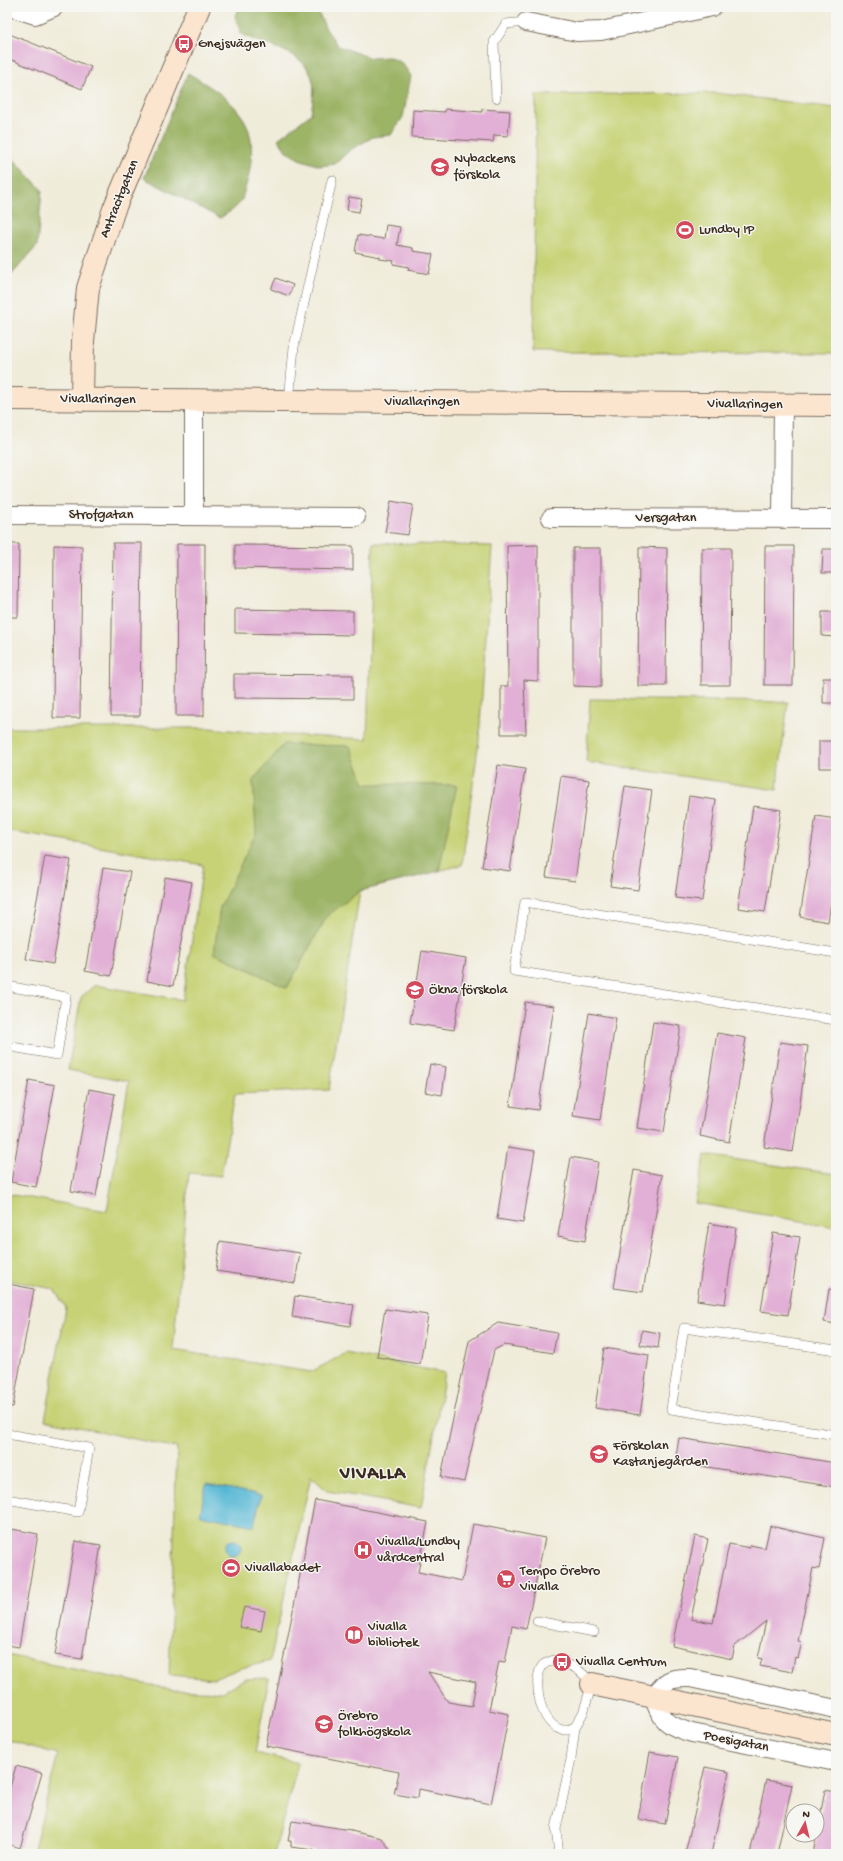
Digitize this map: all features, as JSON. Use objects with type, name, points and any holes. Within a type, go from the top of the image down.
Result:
[{"type":"street","points":[[10,7],[35,15],[54,7]]},
{"type":"street","name":"Antracitgatan","points":[[82,400],[83,341],[88,288],[114,209],[199,7]]},
{"type":"street","points":[[526,22],[577,32],[601,32],[679,10],[712,7]]},
{"type":"street","name":"Vivallaringen","points":[[7,399],[836,406]]},
{"type":"street","points":[[194,400],[194,516]]},
{"type":"street","points":[[782,519],[783,405]]},
{"type":"street","name":"Strofgatan","points":[[7,515],[356,517]]},
{"type":"street","name":"Versgatan","points":[[551,518],[836,519]]},
{"type":"street","points":[[653,1697],[666,1681],[677,1677],[690,1678],[836,1708]]},
{"type":"street","name":"Poesigatan","points":[[592,1684],[836,1735]]},
{"type":"street","name":"Poesigatan","points":[[653,1697],[659,1713],[671,1726],[692,1733],[836,1762]]},
{"type":"lane","points":[[496,98],[494,42],[506,24],[526,22]]},
{"type":"lane","points":[[289,401],[294,347],[332,180]]},
{"type":"lane","points":[[836,954],[526,902],[514,971],[836,1020]]},
{"type":"lane","points":[[7,986],[66,996],[57,1055],[7,1046]]},
{"type":"lane","points":[[836,1350],[684,1328],[671,1409],[836,1435]]},
{"type":"lane","points":[[7,1434],[89,1448],[78,1512],[7,1499]]},
{"type":"lane","points":[[537,1622],[594,1632]]},
{"type":"lane","points":[[559,1854],[556,1828],[571,1759],[575,1727],[583,1713],[592,1684],[582,1672],[570,1664],[554,1660],[544,1665],[538,1675],[538,1693],[546,1719],[556,1728],[565,1730],[575,1727]]},
{"type":"green space","points":[[239,7],[316,7],[326,29],[338,46],[371,58],[389,57],[402,63],[411,76],[403,117],[391,135],[373,137],[350,150],[335,164],[320,166],[299,159],[287,152],[278,139],[311,114],[314,94],[313,82],[309,71],[303,63],[294,56],[241,34],[235,16]]},
{"type":"green space","points":[[188,73],[217,91],[230,102],[241,115],[249,132],[252,152],[251,163],[242,199],[236,207],[220,218],[144,178]]},
{"type":"green space","name":"Lundby IP","points":[[716,93],[836,108],[836,353],[533,352],[536,95]]},
{"type":"green space","points":[[7,152],[42,190],[37,246],[7,280]]},
{"type":"green space","points":[[373,543],[492,546],[479,740],[462,865],[360,891],[329,1090],[235,1094],[221,1176],[189,1173],[173,1350],[311,1372],[346,1353],[445,1373],[421,1508],[327,1491],[311,1476],[270,1661],[238,1669],[214,1679],[169,1675],[177,1448],[45,1420],[66,1308],[54,1289],[7,1280],[7,1194],[107,1211],[129,1081],[68,1070],[81,997],[95,985],[183,1000],[203,865],[7,831],[7,728],[209,728],[270,734],[367,739]]},
{"type":"green space","points":[[590,699],[788,702],[777,790],[586,762]]},
{"type":"green space","points":[[284,744],[350,746],[365,784],[457,785],[439,871],[360,891],[327,916],[287,988],[214,953],[220,907],[256,833],[253,780]]},
{"type":"green space","points":[[705,1155],[836,1174],[836,1227],[695,1203]]},
{"type":"green space","points":[[7,1655],[174,1690],[223,1692],[244,1679],[269,1678],[255,1753],[298,1763],[274,1854],[34,1854],[33,1852],[58,1754],[7,1740]]},
{"type":"water","points":[[206,1484],[261,1495],[254,1526],[200,1515]]},
{"type":"water","points":[[233,1540],[239,1542],[241,1548],[239,1554],[233,1556],[227,1554],[225,1548],[227,1542]]},
{"type":"building","points":[[7,33],[91,67],[82,89],[7,58]]},
{"type":"building","points":[[445,109],[482,112],[482,109],[510,111],[508,136],[494,135],[493,142],[412,137],[413,110],[445,112]]},
{"type":"building","points":[[349,197],[362,199],[359,212],[347,210]]},
{"type":"building","points":[[386,225],[400,227],[397,245],[413,248],[413,251],[433,254],[429,274],[408,270],[409,267],[393,264],[394,261],[355,252],[358,235],[384,239]]},
{"type":"building","points":[[276,278],[293,285],[289,296],[271,289]]},
{"type":"building","points":[[391,501],[413,505],[408,535],[385,532]]},
{"type":"building","points":[[113,543],[142,543],[140,716],[111,716]]},
{"type":"building","points":[[7,544],[19,544],[18,617],[7,617]]},
{"type":"building","points":[[177,544],[205,544],[204,716],[176,716]]},
{"type":"building","points":[[54,545],[82,546],[80,718],[53,718]]},
{"type":"building","points":[[235,545],[353,546],[353,570],[235,568]]},
{"type":"building","points":[[538,545],[538,681],[524,680],[526,734],[501,734],[501,686],[508,686],[507,546]]},
{"type":"building","points":[[765,546],[794,546],[793,685],[764,685]]},
{"type":"building","points":[[639,547],[667,548],[666,686],[638,686]]},
{"type":"building","points":[[573,548],[601,548],[601,687],[573,686]]},
{"type":"building","points":[[702,548],[731,548],[730,685],[701,685]]},
{"type":"building","points":[[823,549],[836,549],[836,573],[822,573]]},
{"type":"building","points":[[235,609],[353,611],[353,635],[235,633]]},
{"type":"building","points":[[822,612],[836,612],[836,637],[822,636]]},
{"type":"building","points":[[234,674],[353,675],[353,699],[234,698]]},
{"type":"building","points":[[823,678],[836,678],[836,703],[823,703]]},
{"type":"building","points":[[819,741],[836,741],[836,768],[819,768]]},
{"type":"building","points":[[498,765],[525,769],[510,871],[482,867]]},
{"type":"building","points":[[561,776],[589,780],[575,881],[546,877]]},
{"type":"building","points":[[625,786],[652,790],[638,890],[610,886]]},
{"type":"building","points":[[689,796],[716,800],[702,901],[675,898]]},
{"type":"building","points":[[753,806],[781,810],[765,912],[738,908]]},
{"type":"building","points":[[816,816],[836,819],[836,871],[828,922],[800,917]]},
{"type":"building","points":[[45,856],[71,860],[53,964],[26,959]]},
{"type":"building","points":[[103,868],[130,872],[111,976],[85,971]]},
{"type":"building","points":[[165,877],[192,882],[173,986],[147,981]]},
{"type":"building","points":[[422,951],[466,958],[454,1030],[410,1023]]},
{"type":"building","points":[[525,1002],[554,1006],[538,1110],[510,1106]]},
{"type":"building","points":[[589,1013],[616,1018],[600,1120],[573,1116]]},
{"type":"building","points":[[653,1022],[681,1026],[664,1132],[637,1128]]},
{"type":"building","points":[[717,1033],[746,1038],[729,1142],[700,1136]]},
{"type":"building","points":[[780,1042],[808,1046],[793,1152],[764,1147]]},
{"type":"building","points":[[430,1064],[446,1067],[442,1095],[425,1092]]},
{"type":"building","points":[[29,1080],[55,1085],[36,1187],[11,1182]]},
{"type":"building","points":[[89,1089],[115,1094],[96,1196],[71,1191]]},
{"type":"building","points":[[508,1147],[535,1151],[523,1223],[497,1219]]},
{"type":"building","points":[[571,1157],[598,1162],[585,1241],[558,1236]]},
{"type":"building","points":[[634,1170],[662,1175],[643,1292],[614,1288]]},
{"type":"building","points":[[709,1223],[736,1228],[725,1304],[697,1300]]},
{"type":"building","points":[[773,1233],[800,1237],[788,1315],[761,1311]]},
{"type":"building","points":[[220,1241],[300,1253],[295,1283],[216,1271]]},
{"type":"building","points":[[8,1284],[34,1289],[13,1407],[7,1406]]},
{"type":"building","points":[[829,1289],[836,1290],[836,1324],[824,1322]]},
{"type":"building","points":[[295,1296],[354,1305],[350,1326],[292,1317]]},
{"type":"building","points":[[385,1309],[428,1315],[420,1364],[377,1357]]},
{"type":"building","points":[[498,1323],[557,1333],[553,1353],[504,1345],[494,1350],[464,1482],[441,1477],[469,1341]]},
{"type":"building","points":[[642,1330],[660,1333],[658,1348],[640,1345]]},
{"type":"building","points":[[604,1348],[649,1355],[640,1415],[595,1408]]},
{"type":"building","points":[[679,1438],[836,1463],[836,1487],[675,1462]]},
{"type":"building","points":[[315,1500],[428,1522],[418,1572],[462,1581],[473,1524],[545,1538],[526,1629],[512,1626],[505,1662],[499,1661],[489,1710],[509,1714],[491,1804],[419,1789],[418,1798],[394,1794],[399,1772],[266,1746]],"holes":[[[428,1672],[476,1682],[472,1706],[448,1702]]]},
{"type":"building","points":[[770,1526],[825,1538],[819,1569],[813,1568],[798,1641],[802,1642],[798,1658],[795,1657],[792,1672],[760,1666],[762,1659],[758,1658],[766,1621],[735,1646],[732,1659],[672,1646],[695,1536],[708,1539],[691,1619],[713,1623],[729,1544],[750,1548],[750,1545],[765,1548]]},
{"type":"building","points":[[12,1529],[38,1534],[19,1647],[7,1645],[7,1556]]},
{"type":"building","points":[[75,1541],[101,1545],[82,1659],[55,1655]]},
{"type":"building","points":[[244,1607],[265,1611],[261,1631],[239,1627]]},
{"type":"building","points":[[650,1752],[678,1757],[665,1824],[638,1819]]},
{"type":"building","points":[[16,1766],[42,1773],[20,1848],[7,1844],[7,1798]]},
{"type":"building","points":[[705,1767],[729,1772],[711,1854],[685,1854]]},
{"type":"building","points":[[766,1780],[792,1785],[788,1803],[785,1803],[785,1817],[777,1854],[750,1854]]},
{"type":"building","points":[[825,1790],[836,1792],[836,1854],[813,1854],[815,1843],[825,1843],[825,1803],[823,1803]]},
{"type":"building","points":[[292,1821],[351,1830],[382,1838],[393,1854],[345,1854],[330,1852],[330,1854],[314,1854],[314,1850],[291,1847],[291,1841],[288,1841]]},
{"type":"place","name":"Gnejsvägen","points":[[184,44]]},
{"type":"place","name":"Nybackens förskola","points":[[440,167]]},
{"type":"place","name":"Lundby IP","points":[[685,230]]},
{"type":"place","name":"Ökna förskola","points":[[415,990]]},
{"type":"place","name":"Förskolan Kastanjegården","points":[[599,1454]]},
{"type":"place","name":"Vivalla/Lundby vårdcentral","points":[[363,1550]]},
{"type":"place","name":"Vivallabadet","points":[[231,1568]]},
{"type":"place","name":"Tempo Örebro Vivalla","points":[[506,1579]]},
{"type":"place","name":"Vivalla bibliotek","points":[[354,1635]]},
{"type":"place","name":"Vivalla Centrum","points":[[562,1662]]},
{"type":"place","name":"Örebro folkhögskola","points":[[324,1724]]},
{"type":"district","name":"VIVALLA","points":[[373,1474]]}]
